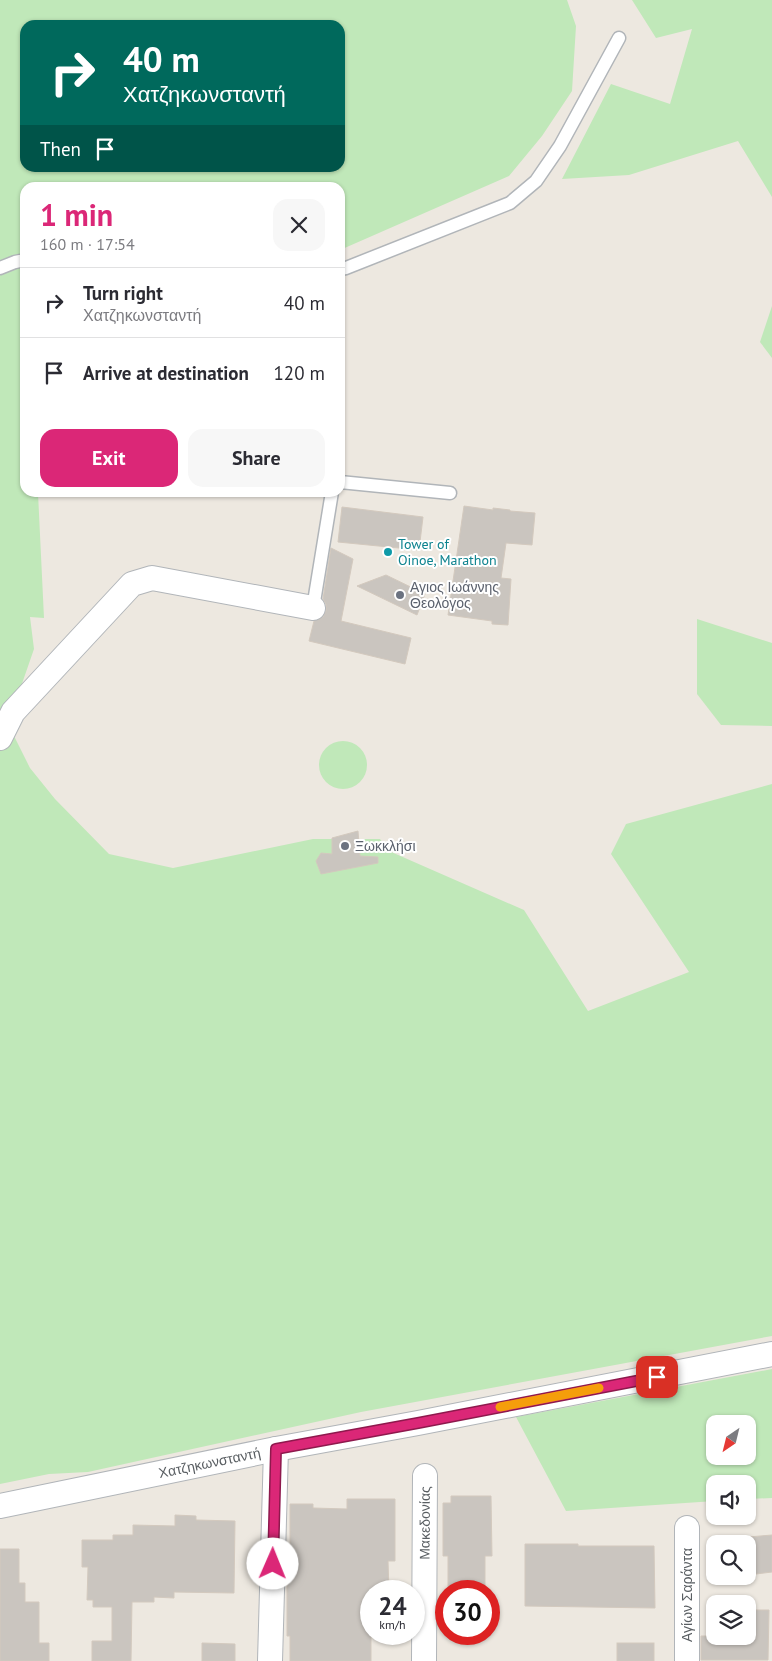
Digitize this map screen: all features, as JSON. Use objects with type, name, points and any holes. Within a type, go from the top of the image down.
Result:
[{"type":"street","points":[[0,738],[13,712],[132,584],[141,580],[152,578],[313,608]]},
{"type":"street","name":"Χατζηκωνσταντή","points":[[0,1506],[276,1449],[772,1354]]},
{"type":"street","points":[[270,1661],[276,1449]]},
{"type":"street","name":"Μακεδονίας","points":[[424,1661],[425,1476]]},
{"type":"street","name":"Αγίων Σαράντα","points":[[687,1528],[687,1661]]},
{"type":"lane","points":[[345,268],[510,203],[536,181],[560,146],[619,38]]},
{"type":"lane","points":[[0,268],[20,261]]},
{"type":"lane","points":[[345,482],[450,493]]},
{"type":"lane","points":[[313,608],[331,497]]},
{"type":"green space","points":[[0,0],[567,0],[576,26],[572,91],[542,136],[509,176],[345,248],[345,182],[20,182],[20,497],[38,497],[44,618],[30,617],[34,649],[8,724],[30,768],[55,799],[109,854],[173,868],[313,839],[380,839],[389,851],[524,910],[588,1011],[689,972],[611,854],[626,824],[772,784],[772,1336],[361,1412],[88,1472],[49,1474],[0,1484]]},
{"type":"green space","points":[[632,0],[772,0],[772,197],[738,141],[629,175],[562,179],[611,84],[670,104],[692,29],[656,38]]},
{"type":"green space","points":[[772,306],[772,358],[760,342]]},
{"type":"green space","points":[[697,619],[772,643],[772,726],[721,725],[697,694]]},
{"type":"green space","points":[[338,741],[348,741],[360,748],[367,760],[367,770],[360,782],[348,789],[338,789],[330,785],[323,778],[319,770],[319,760],[323,752],[330,745]]},
{"type":"green space","points":[[772,1369],[772,1498],[756,1499],[756,1475],[706,1475],[706,1502],[566,1511],[516,1417]]},
{"type":"building","points":[[464,506],[535,513],[532,545],[506,543],[501,578],[511,579],[508,625],[492,624],[492,621],[448,615]]},
{"type":"building","points":[[342,507],[423,517],[419,550],[338,542]]},
{"type":"building","points":[[331,548],[353,559],[341,621],[411,638],[405,664],[309,641],[314,621],[323,617],[326,611],[326,604],[323,599]]},
{"type":"building","name":"Αγιος Ιωάννης Θεολόγος","points":[[386,575],[425,594],[417,615],[357,586]]},
{"type":"building","name":"Ξωκκλήσι","points":[[358,831],[360,856],[378,857],[378,863],[321,874],[316,861],[321,853],[332,854],[332,838]]},
{"type":"building","points":[[451,1496],[491,1496],[492,1556],[485,1556],[485,1580],[448,1580],[448,1556],[443,1556],[443,1503],[451,1503]]},
{"type":"building","points":[[347,1499],[395,1499],[395,1561],[388,1561],[389,1580],[360,1580],[360,1645],[371,1645],[371,1661],[290,1661],[290,1636],[287,1636],[287,1574],[290,1574],[290,1504],[313,1504],[313,1508],[347,1509]]},
{"type":"building","points":[[175,1515],[196,1516],[196,1520],[235,1521],[234,1593],[174,1592],[174,1598],[154,1597],[154,1602],[132,1602],[131,1661],[92,1661],[92,1641],[112,1641],[112,1607],[93,1607],[93,1600],[87,1600],[88,1567],[82,1567],[82,1540],[113,1540],[113,1535],[133,1535],[133,1525],[175,1526]]},
{"type":"building","points":[[772,1535],[772,1572],[756,1574],[756,1536]]},
{"type":"building","points":[[525,1544],[654,1546],[655,1608],[525,1606]]},
{"type":"building","points":[[0,1549],[19,1549],[19,1583],[25,1583],[25,1602],[39,1602],[39,1643],[49,1643],[49,1661],[0,1661]]},
{"type":"building","points":[[756,1610],[769,1610],[768,1660],[701,1660],[701,1636],[706,1636],[706,1645],[756,1645]]},
{"type":"building","points":[[202,1643],[235,1644],[235,1661],[202,1661]]},
{"type":"building","points":[[617,1643],[654,1643],[654,1661],[617,1661]]},
{"type":"slow traffic","points":[[500,1407],[599,1388]]},
{"type":"place","name":"Tower of Oinoe, Marathon","points":[[388,552]]},
{"type":"place","name":"Αγιος Ιωάννης Θεολόγος","points":[[400,595]]},
{"type":"place","name":"Ξωκκλήσι","points":[[345,846]]},
{"type":"route","points":[[273,1564],[276,1449],[657,1377]]}]
